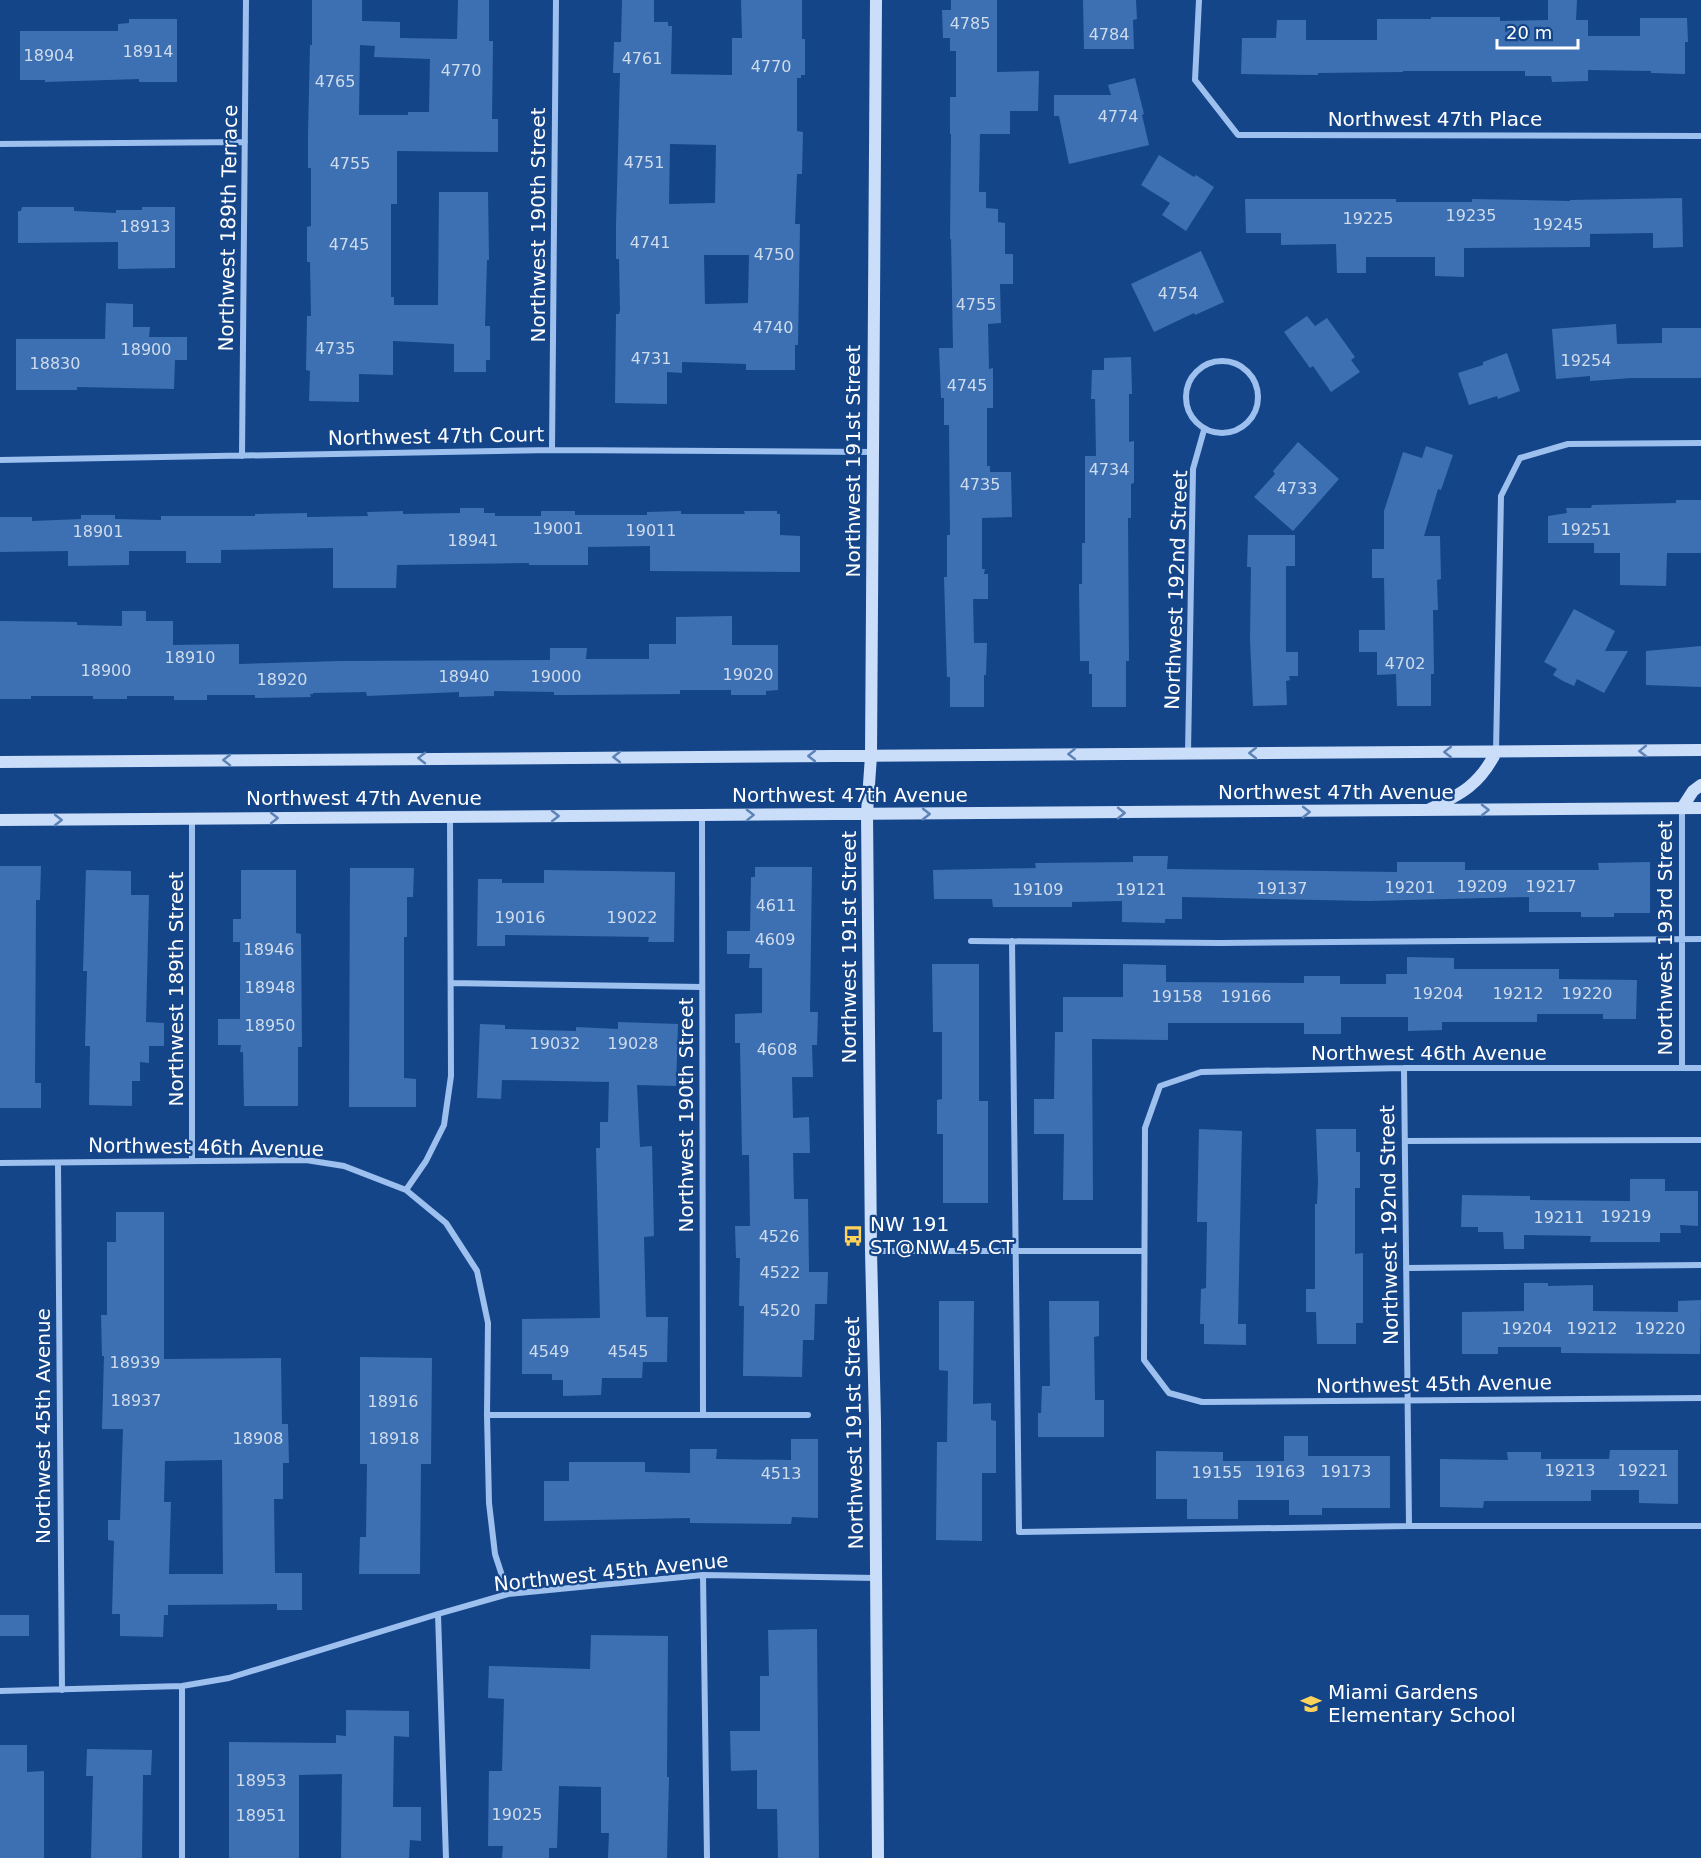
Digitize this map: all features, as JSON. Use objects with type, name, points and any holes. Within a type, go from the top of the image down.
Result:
[{"type":"main road","name":"Northwest 191st Street","points":[[876,0],[871,756],[867,813],[879,1858]]},
{"type":"main road","name":"Northwest 47th Avenue","points":[[0,762],[1701,750]]},
{"type":"main road","points":[[1427,811],[1455,797],[1475,783],[1488,769],[1496,752]]},
{"type":"main road","points":[[1682,808],[1693,791],[1701,785]]},
{"type":"main road","name":"Northwest 47th Avenue","points":[[0,820],[1701,808]]},
{"type":"street","name":"Northwest 189th Terrace","points":[[242,456],[246,0]]},
{"type":"street","name":"Northwest 190th Street","points":[[552,450],[556,0]]},
{"type":"street","name":"Northwest 47th Place","points":[[1199,0],[1195,80],[1238,135],[1701,136]]},
{"type":"street","points":[[0,144],[245,142]]},
{"type":"street","points":[[1218,360],[1229,361],[1240,366],[1250,374],[1257,391],[1256,410],[1250,421],[1229,434],[1216,434],[1204,430],[1195,423],[1185,402],[1190,379],[1197,370],[1218,360]]},
{"type":"street","name":"Northwest 192nd Street","points":[[1188,753],[1193,470],[1204,430]]},
{"type":"street","points":[[1496,752],[1501,496],[1520,458],[1568,444],[1701,443]]},
{"type":"street","name":"Northwest 47th Court","points":[[0,460],[552,450],[872,452]]},
{"type":"street","name":"Northwest 193rd Street","points":[[1682,808],[1682,1068]]},
{"type":"street","name":"Northwest 190th Street","points":[[702,816],[703,1415]]},
{"type":"street","points":[[450,817],[451,1076],[444,1125],[426,1161],[406,1190],[446,1223],[477,1271],[488,1323],[489,1503],[495,1554],[508,1594]]},
{"type":"street","name":"Northwest 189th Street","points":[[192,819],[192,1160]]},
{"type":"street","points":[[971,941],[1220,943],[1701,939]]},
{"type":"street","points":[[1012,940],[1019,1532],[1409,1526],[1701,1526]]},
{"type":"street","points":[[451,983],[702,987]]},
{"type":"street","name":"Northwest 192nd Street","points":[[1404,1068],[1409,1526]]},
{"type":"street","name":"Northwest 46th Avenue","points":[[1144,1251],[1145,1128],[1160,1086],[1201,1072],[1404,1068],[1701,1068]]},
{"type":"street","points":[[1405,1142],[1701,1140]]},
{"type":"street","name":"Northwest 46th Avenue","points":[[0,1164],[306,1160],[344,1166],[406,1190]]},
{"type":"street","name":"Northwest 45th Avenue","points":[[58,1162],[62,1690]]},
{"type":"street","points":[[871,1251],[1144,1251]]},
{"type":"street","name":"Northwest 45th Avenue","points":[[1144,1251],[1144,1360],[1169,1393],[1202,1402],[1701,1398]]},
{"type":"street","points":[[1406,1268],[1701,1265]]},
{"type":"street","points":[[487,1414],[808,1415]]},
{"type":"street","points":[[704,1575],[707,1858]]},
{"type":"street","name":"Northwest 45th Avenue","points":[[0,1691],[182,1686],[229,1678],[508,1594],[704,1575],[875,1578]]},
{"type":"street","points":[[438,1614],[446,1858]]},
{"type":"street","points":[[182,1686],[182,1858]]},
{"type":"building","points":[[312,0],[362,0],[362,21],[400,22],[400,38],[457,39],[458,0],[489,0],[489,41],[493,41],[492,119],[498,119],[498,152],[397,151],[397,204],[391,204],[391,297],[394,297],[394,305],[438,305],[439,192],[488,192],[489,260],[487,260],[485,326],[490,326],[490,360],[486,360],[486,372],[454,372],[454,344],[393,341],[393,375],[359,374],[359,402],[309,401],[310,371],[306,370],[307,316],[311,316],[307,227],[311,226],[311,168],[308,168],[308,135],[310,45],[312,45]],"holes":[[[360,45],[375,46],[374,57],[430,59],[429,112],[408,112],[408,115],[359,115]]]},
{"type":"building","points":[[622,0],[654,0],[654,22],[668,22],[668,26],[672,26],[671,74],[732,75],[732,38],[742,38],[741,0],[802,0],[805,75],[797,78],[797,131],[803,132],[802,174],[797,174],[795,224],[800,224],[798,345],[795,345],[795,370],[746,370],[746,364],[682,362],[682,373],[667,372],[667,404],[615,403],[616,314],[619,314],[620,310],[616,226],[620,73],[613,73],[614,42],[621,42]],"holes":[[[670,144],[716,145],[715,203],[669,204]],[[704,255],[749,255],[748,303],[705,304]]]},
{"type":"building","points":[[951,0],[997,0],[997,72],[1039,71],[1038,111],[1010,111],[1010,134],[980,134],[979,192],[986,192],[986,208],[998,209],[998,222],[1005,223],[1005,254],[1013,254],[1013,284],[1000,284],[1001,323],[988,324],[989,369],[993,368],[993,408],[987,408],[987,466],[990,466],[990,472],[1011,472],[1012,517],[982,518],[982,569],[985,569],[984,574],[988,574],[988,599],[973,599],[974,643],[987,643],[984,707],[950,707],[950,677],[947,677],[944,577],[947,577],[947,535],[950,535],[949,425],[944,425],[939,348],[953,348],[950,97],[956,97],[956,51],[950,51],[950,38],[943,38],[942,10],[951,10]]},
{"type":"building","points":[[1083,0],[1136,0],[1137,19],[1133,20],[1134,49],[1084,49]]},
{"type":"building","points":[[1548,0],[1577,0],[1576,20],[1588,20],[1588,36],[1640,36],[1640,18],[1687,18],[1688,42],[1685,42],[1685,74],[1588,70],[1588,81],[1552,82],[1551,76],[1525,76],[1525,71],[1403,71],[1318,73],[1318,75],[1241,74],[1242,38],[1276,38],[1277,20],[1306,20],[1306,40],[1377,40],[1377,19],[1500,17],[1500,21],[1548,20]]},
{"type":"building","points":[[129,19],[177,19],[177,82],[139,82],[139,79],[45,82],[45,80],[20,80],[20,31],[118,31],[118,24],[129,23]]},
{"type":"building","points":[[1135,78],[1149,145],[1069,164],[1059,116],[1054,116],[1054,95],[1111,95],[1108,85]]},
{"type":"building","points":[[1159,155],[1214,187],[1186,231],[1162,215],[1170,203],[1141,185]]},
{"type":"building","points":[[1682,198],[1683,247],[1653,248],[1653,233],[1590,234],[1590,247],[1464,248],[1464,277],[1435,276],[1435,257],[1366,257],[1366,273],[1337,273],[1336,244],[1281,245],[1281,233],[1246,233],[1245,199],[1396,199],[1396,202],[1472,202],[1472,199],[1570,201]]},
{"type":"building","points":[[22,207],[74,207],[74,211],[116,213],[116,210],[142,210],[142,207],[175,207],[175,268],[118,269],[118,242],[18,243],[18,211],[21,211]]},
{"type":"building","points":[[1201,251],[1224,302],[1154,332],[1131,284]]},
{"type":"building","points":[[106,303],[133,304],[133,327],[150,327],[149,337],[187,337],[187,360],[175,360],[174,389],[77,387],[77,390],[16,390],[16,339],[105,339]]},
{"type":"building","points":[[1307,316],[1315,326],[1327,318],[1355,357],[1351,360],[1360,372],[1331,392],[1313,366],[1310,368],[1284,332]]},
{"type":"building","points":[[1616,324],[1617,344],[1662,343],[1662,328],[1701,328],[1701,378],[1632,378],[1590,381],[1590,376],[1556,379],[1552,329]]},
{"type":"building","points":[[1507,353],[1520,391],[1498,399],[1497,396],[1469,405],[1458,373],[1483,365],[1483,362]]},
{"type":"building","points":[[1131,357],[1132,394],[1129,394],[1129,442],[1134,441],[1134,483],[1131,484],[1131,518],[1128,518],[1129,661],[1126,661],[1126,707],[1092,707],[1092,674],[1089,674],[1089,661],[1080,661],[1079,584],[1082,584],[1082,543],[1085,543],[1085,456],[1096,456],[1095,399],[1091,399],[1092,370],[1104,370],[1104,358]]},
{"type":"building","points":[[1298,442],[1339,479],[1293,531],[1254,497],[1275,474],[1273,471]]},
{"type":"building","points":[[1426,446],[1453,455],[1441,490],[1438,489],[1424,536],[1440,536],[1441,579],[1437,580],[1438,610],[1433,610],[1434,674],[1431,674],[1431,706],[1397,706],[1396,674],[1377,675],[1377,652],[1359,652],[1359,630],[1385,630],[1384,578],[1372,578],[1372,549],[1384,549],[1384,511],[1403,452],[1422,458]]},
{"type":"building","points":[[1676,500],[1701,500],[1701,553],[1667,553],[1666,586],[1620,585],[1620,553],[1594,553],[1594,543],[1548,543],[1548,516],[1567,513],[1566,508],[1591,508],[1592,505],[1676,503]]},
{"type":"building","points":[[460,508],[484,508],[484,513],[495,513],[495,516],[541,516],[541,511],[575,511],[575,515],[647,515],[647,512],[745,514],[744,511],[777,511],[777,514],[780,514],[780,535],[800,536],[800,572],[650,571],[650,546],[588,547],[588,565],[529,565],[529,563],[397,565],[396,588],[333,588],[333,548],[221,550],[221,563],[186,563],[186,551],[129,551],[129,565],[68,566],[68,551],[0,552],[0,517],[32,517],[32,521],[81,519],[81,515],[115,515],[115,519],[161,520],[161,516],[255,516],[255,514],[307,513],[307,517],[368,516],[367,512],[460,513]]},
{"type":"building","points":[[1248,535],[1295,535],[1295,566],[1286,566],[1286,652],[1298,652],[1298,676],[1289,676],[1290,680],[1286,681],[1287,705],[1253,706],[1250,640],[1251,567],[1247,567]]},
{"type":"building","points":[[1574,609],[1615,631],[1605,651],[1628,651],[1604,693],[1577,679],[1574,686],[1563,681],[1553,675],[1557,669],[1544,662]]},
{"type":"building","points":[[122,611],[146,611],[146,621],[173,621],[173,645],[239,644],[239,664],[550,660],[550,648],[587,648],[586,659],[649,659],[649,644],[676,644],[676,617],[732,616],[732,645],[778,645],[778,690],[766,691],[766,695],[731,695],[731,690],[680,690],[680,694],[570,695],[554,695],[554,692],[494,691],[494,696],[459,697],[459,692],[367,696],[366,692],[313,693],[310,694],[311,697],[255,698],[255,695],[207,695],[207,700],[174,700],[174,696],[93,699],[93,696],[31,696],[31,699],[0,699],[0,621],[77,622],[77,625],[122,626]]},
{"type":"building","points":[[1701,646],[1701,687],[1646,685],[1646,651]]},
{"type":"building","points":[[1133,856],[1168,856],[1167,869],[1397,872],[1397,862],[1465,862],[1465,870],[1599,870],[1598,863],[1650,862],[1650,913],[1614,913],[1614,917],[1581,917],[1581,912],[1529,912],[1529,897],[1369,901],[1182,897],[1182,919],[1165,919],[1165,923],[1122,922],[1122,901],[1072,902],[1072,907],[993,907],[992,899],[934,899],[933,870],[1036,868],[1035,863],[1133,862]]},
{"type":"building","points":[[0,866],[41,866],[40,900],[36,900],[35,1083],[41,1083],[41,1108],[0,1108]]},
{"type":"building","points":[[755,867],[812,867],[810,1012],[818,1012],[817,1045],[812,1045],[813,1077],[792,1077],[793,1118],[809,1117],[810,1153],[793,1153],[794,1199],[808,1199],[809,1272],[828,1272],[827,1304],[815,1304],[814,1340],[803,1340],[802,1377],[743,1376],[744,1306],[739,1306],[740,1258],[736,1258],[735,1226],[750,1226],[749,1155],[742,1155],[740,1043],[735,1043],[735,1014],[762,1013],[762,968],[749,968],[750,954],[727,954],[727,931],[750,931],[751,877],[755,877]]},
{"type":"building","points":[[350,868],[414,868],[413,897],[407,897],[407,937],[404,937],[404,1078],[416,1079],[416,1107],[349,1107]]},
{"type":"building","points":[[86,870],[131,871],[131,895],[149,895],[146,1022],[164,1023],[164,1046],[149,1046],[149,1063],[140,1062],[140,1081],[132,1081],[132,1106],[89,1105],[90,1046],[85,1046],[87,971],[83,971]]},
{"type":"building","points":[[241,870],[296,870],[296,933],[301,934],[302,1047],[298,1047],[298,1106],[244,1106],[241,1045],[218,1045],[218,1019],[240,1019],[240,942],[233,942],[233,919],[241,919]]},
{"type":"building","points":[[544,870],[675,872],[674,942],[648,942],[649,937],[505,935],[505,946],[477,946],[478,879],[502,879],[502,883],[544,883]]},
{"type":"building","points":[[1407,957],[1454,958],[1454,969],[1559,969],[1559,979],[1637,980],[1636,1019],[1603,1019],[1603,1014],[1537,1014],[1537,1022],[1442,1022],[1442,1030],[1408,1031],[1408,1017],[1341,1017],[1341,1034],[1304,1034],[1304,1023],[1168,1023],[1168,1040],[1092,1039],[1093,1200],[1063,1200],[1064,1134],[1034,1134],[1034,1099],[1054,1099],[1055,1032],[1063,1032],[1063,997],[1123,997],[1123,964],[1166,965],[1166,982],[1304,983],[1304,976],[1340,976],[1340,984],[1386,984],[1386,974],[1407,974]]},
{"type":"building","points":[[932,964],[979,964],[979,1101],[988,1101],[988,1203],[943,1203],[943,1134],[937,1134],[937,1100],[942,1099],[942,1032],[933,1032]]},
{"type":"building","points":[[618,1022],[678,1024],[676,1086],[637,1085],[640,1147],[652,1146],[654,1236],[644,1237],[646,1317],[668,1317],[667,1362],[643,1362],[642,1378],[602,1378],[601,1395],[563,1396],[563,1380],[552,1380],[552,1374],[522,1374],[522,1319],[600,1318],[596,1148],[600,1148],[600,1122],[608,1122],[609,1082],[502,1080],[501,1099],[477,1098],[480,1024],[505,1025],[505,1029],[576,1031],[576,1027],[618,1029]]},
{"type":"building","points":[[1199,1129],[1242,1131],[1238,1324],[1246,1324],[1246,1345],[1204,1344],[1204,1324],[1200,1324],[1201,1289],[1206,1288],[1207,1222],[1197,1222]]},
{"type":"building","points":[[1316,1129],[1356,1129],[1356,1152],[1360,1152],[1360,1188],[1355,1188],[1355,1254],[1363,1253],[1363,1323],[1356,1323],[1356,1344],[1317,1344],[1316,1312],[1306,1312],[1306,1289],[1315,1289],[1315,1204],[1317,1204],[1318,1182]]},
{"type":"building","points":[[1630,1179],[1665,1179],[1665,1191],[1698,1191],[1698,1226],[1680,1225],[1681,1233],[1660,1233],[1660,1242],[1590,1242],[1591,1236],[1524,1235],[1524,1249],[1504,1249],[1503,1232],[1478,1232],[1478,1227],[1461,1227],[1462,1195],[1530,1196],[1530,1200],[1630,1201]]},
{"type":"building","points":[[116,1212],[164,1212],[164,1359],[281,1358],[282,1424],[288,1424],[289,1463],[283,1463],[283,1499],[274,1499],[275,1573],[302,1573],[302,1610],[277,1610],[277,1604],[168,1605],[168,1615],[164,1615],[163,1637],[120,1636],[120,1614],[112,1614],[114,1541],[108,1540],[108,1520],[120,1520],[123,1429],[102,1429],[104,1356],[102,1356],[101,1315],[107,1315],[107,1242],[116,1242]],"holes":[[[222,1460],[223,1574],[169,1574],[171,1502],[164,1502],[165,1461]]]},
{"type":"building","points":[[1524,1283],[1548,1283],[1548,1286],[1593,1285],[1593,1311],[1678,1312],[1678,1301],[1701,1300],[1700,1354],[1561,1353],[1561,1347],[1498,1347],[1498,1354],[1462,1354],[1462,1312],[1524,1311]]},
{"type":"building","points":[[939,1301],[974,1301],[973,1404],[991,1403],[991,1420],[996,1421],[996,1473],[982,1473],[982,1541],[936,1540],[937,1442],[947,1442],[948,1371],[939,1370]]},
{"type":"building","points":[[1049,1301],[1099,1301],[1099,1336],[1094,1337],[1095,1400],[1104,1400],[1104,1437],[1038,1437],[1038,1413],[1041,1413],[1042,1386],[1050,1386]]},
{"type":"building","points":[[360,1357],[432,1358],[431,1464],[421,1464],[420,1574],[359,1574],[360,1537],[366,1537],[367,1464],[360,1464]]},
{"type":"building","points":[[1284,1436],[1308,1436],[1308,1456],[1390,1456],[1390,1508],[1322,1508],[1322,1515],[1289,1515],[1289,1500],[1238,1500],[1238,1519],[1187,1519],[1187,1499],[1156,1499],[1156,1451],[1223,1452],[1223,1461],[1284,1461]]},
{"type":"building","points":[[791,1439],[818,1439],[818,1518],[792,1517],[791,1524],[690,1523],[690,1518],[544,1521],[544,1481],[569,1481],[569,1462],[645,1462],[645,1472],[690,1473],[690,1449],[717,1449],[716,1459],[791,1460]]},
{"type":"building","points":[[1610,1450],[1678,1450],[1678,1504],[1639,1503],[1639,1490],[1591,1490],[1591,1501],[1484,1501],[1483,1508],[1440,1507],[1440,1459],[1508,1460],[1507,1452],[1541,1452],[1541,1459],[1609,1459]]},
{"type":"building","points":[[0,1615],[29,1615],[29,1636],[0,1636]]},
{"type":"building","points":[[817,1629],[819,1858],[778,1858],[777,1809],[757,1809],[757,1770],[731,1771],[730,1731],[760,1731],[760,1676],[769,1676],[768,1630]]},
{"type":"building","points":[[591,1635],[668,1636],[667,1858],[608,1858],[609,1833],[601,1833],[601,1787],[559,1786],[557,1848],[549,1848],[549,1858],[502,1858],[503,1846],[488,1846],[489,1771],[502,1771],[504,1699],[488,1698],[489,1666],[590,1669]]},
{"type":"building","points":[[346,1710],[409,1711],[409,1737],[394,1736],[393,1807],[421,1807],[421,1841],[410,1840],[409,1858],[341,1858],[342,1774],[299,1775],[299,1858],[229,1858],[229,1742],[336,1743],[336,1735],[346,1736]]},
{"type":"building","points":[[0,1745],[27,1745],[27,1772],[44,1771],[44,1858],[0,1858]]},
{"type":"building","points":[[87,1749],[152,1750],[151,1775],[143,1775],[142,1858],[91,1858],[93,1776],[86,1776]]},
{"type":"place","name":"NW 191 ST@NW 45 CT","points":[[853,1236]]},
{"type":"place","name":"Miami Gardens Elementary School","points":[[1311,1704]]}]
